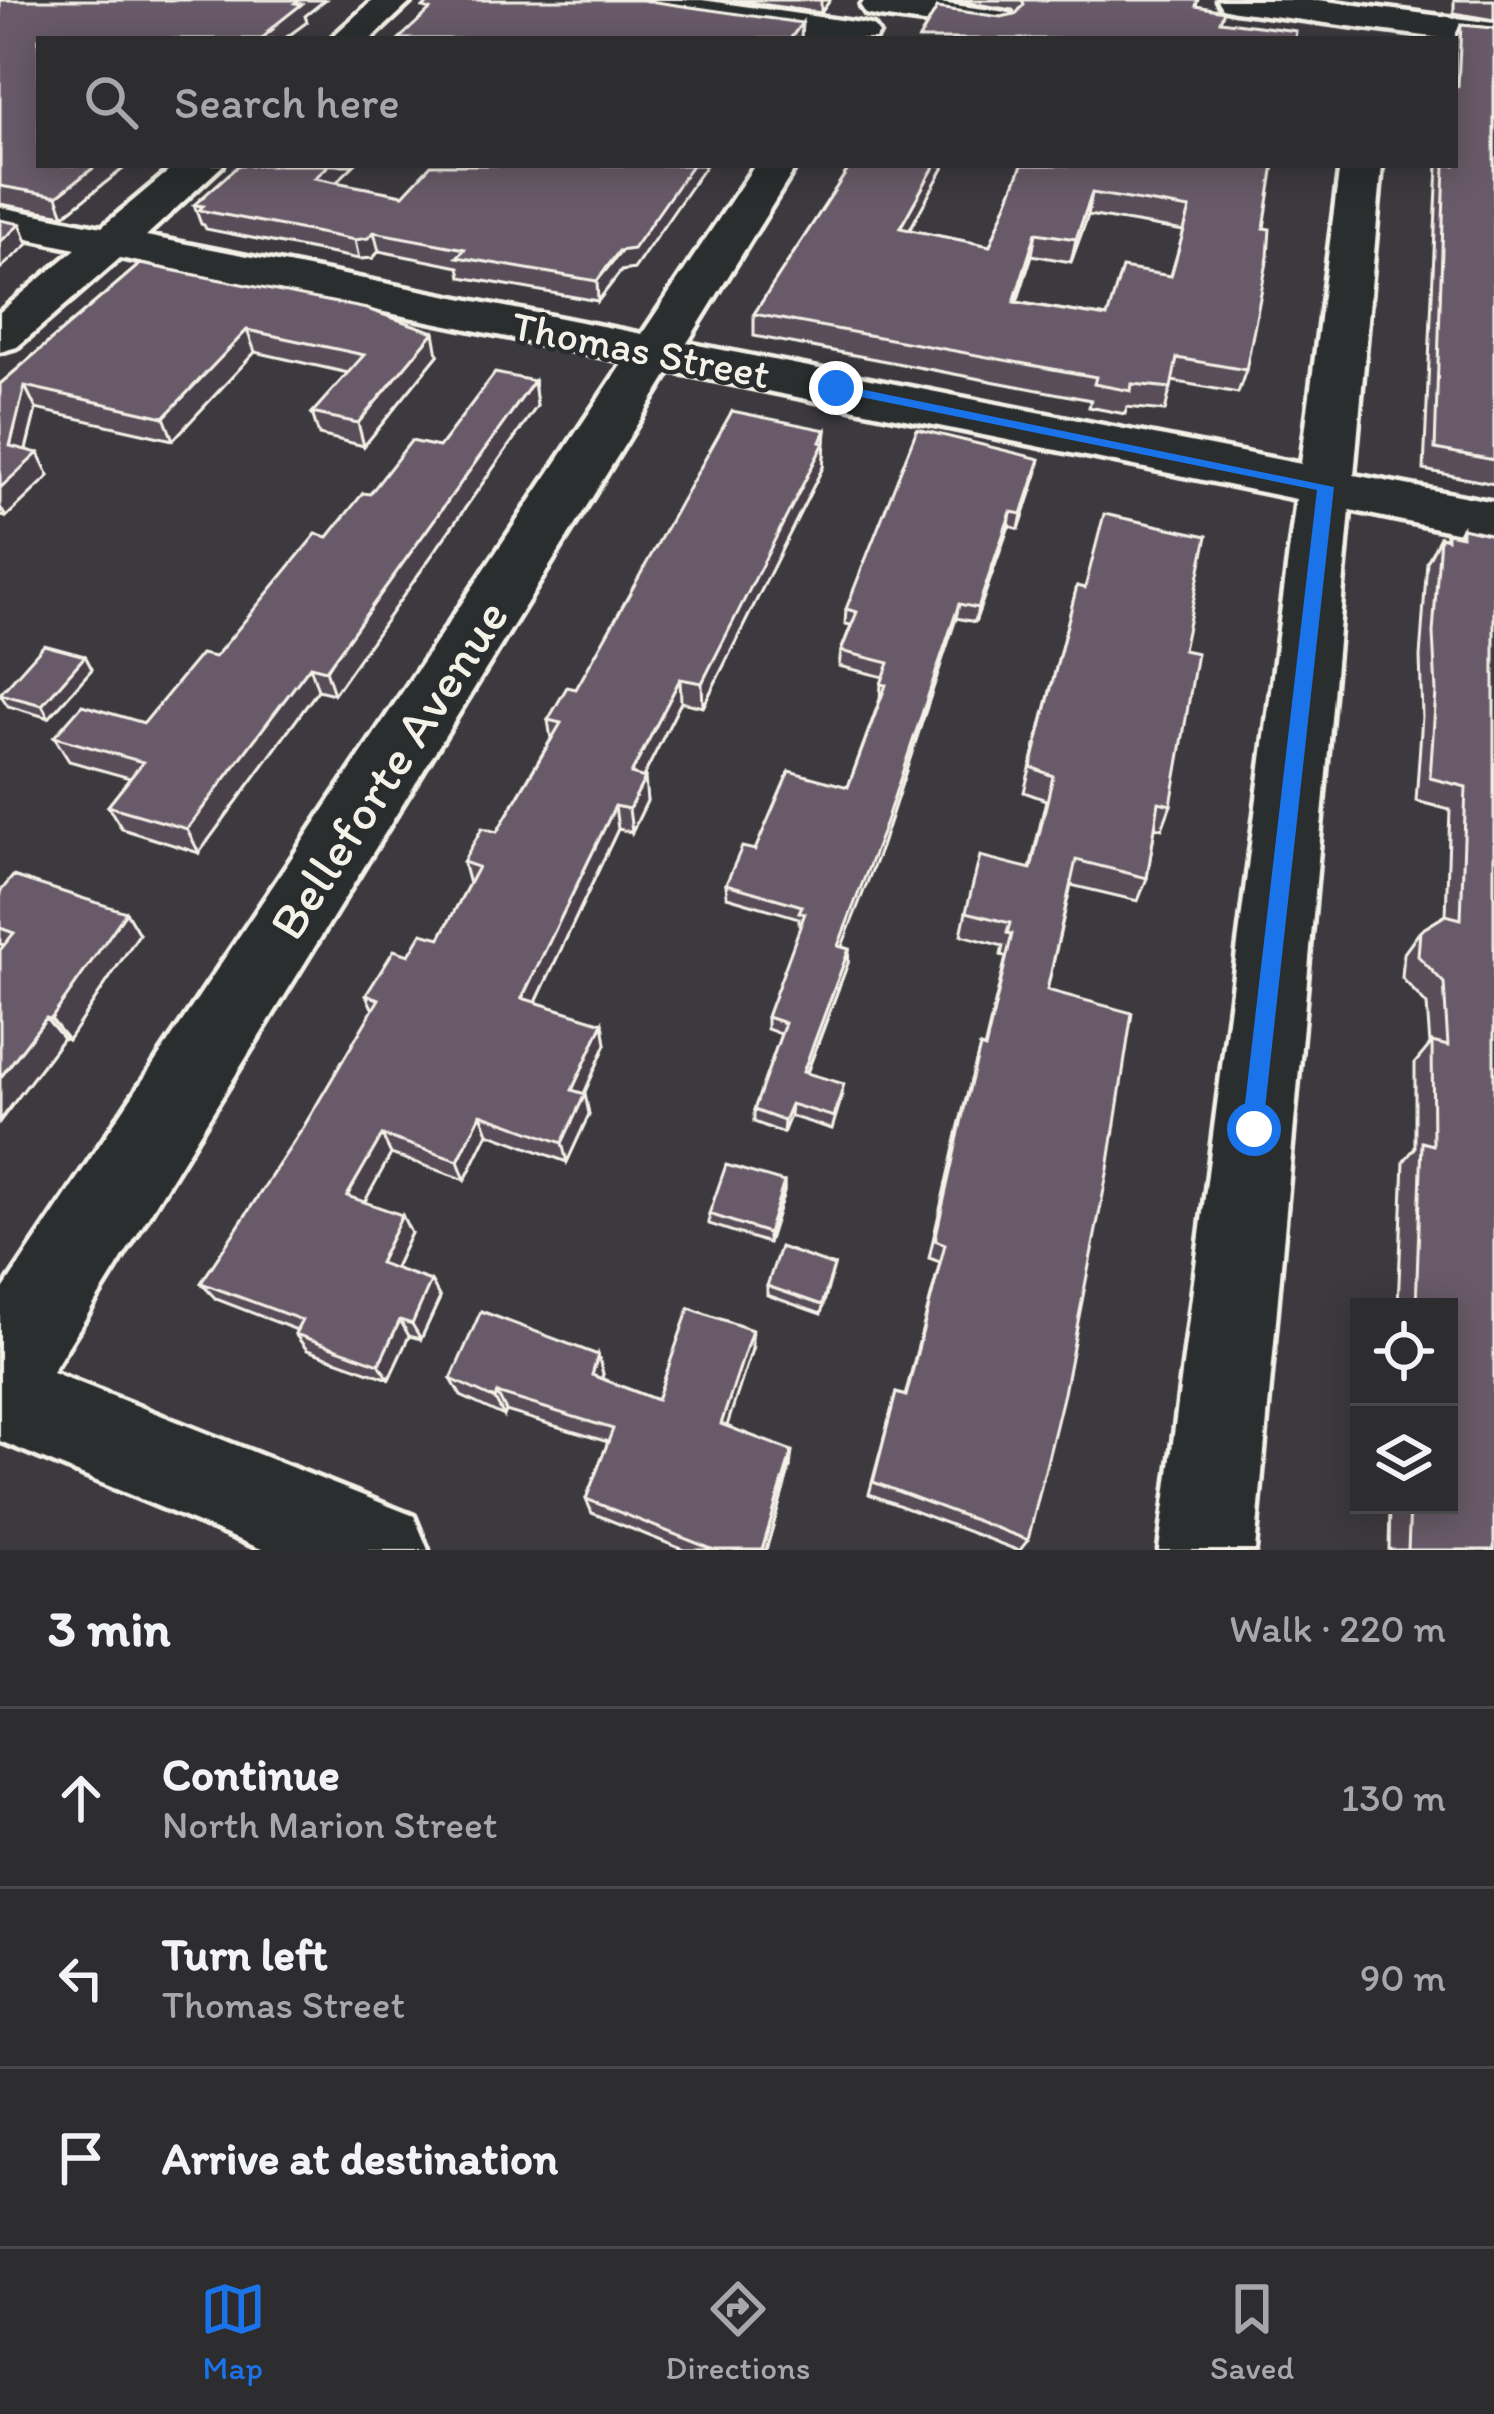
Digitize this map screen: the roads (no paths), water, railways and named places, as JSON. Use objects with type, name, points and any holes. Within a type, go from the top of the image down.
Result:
[{"type":"street","points":[[353,36],[395,0]]},
{"type":"street","points":[[627,0],[870,20],[998,22]]},
{"type":"street","points":[[1234,0],[1376,29],[1421,12],[1494,34]]},
{"type":"street","points":[[0,337],[198,168]]},
{"type":"street","name":"Belleforte Avenue","points":[[0,1373],[774,168]]},
{"type":"street","points":[[1207,1550],[1361,168]]},
{"type":"street","name":"Thomas Street","points":[[0,220],[1494,521]]},
{"type":"street","points":[[0,1396],[380,1550]]}]
